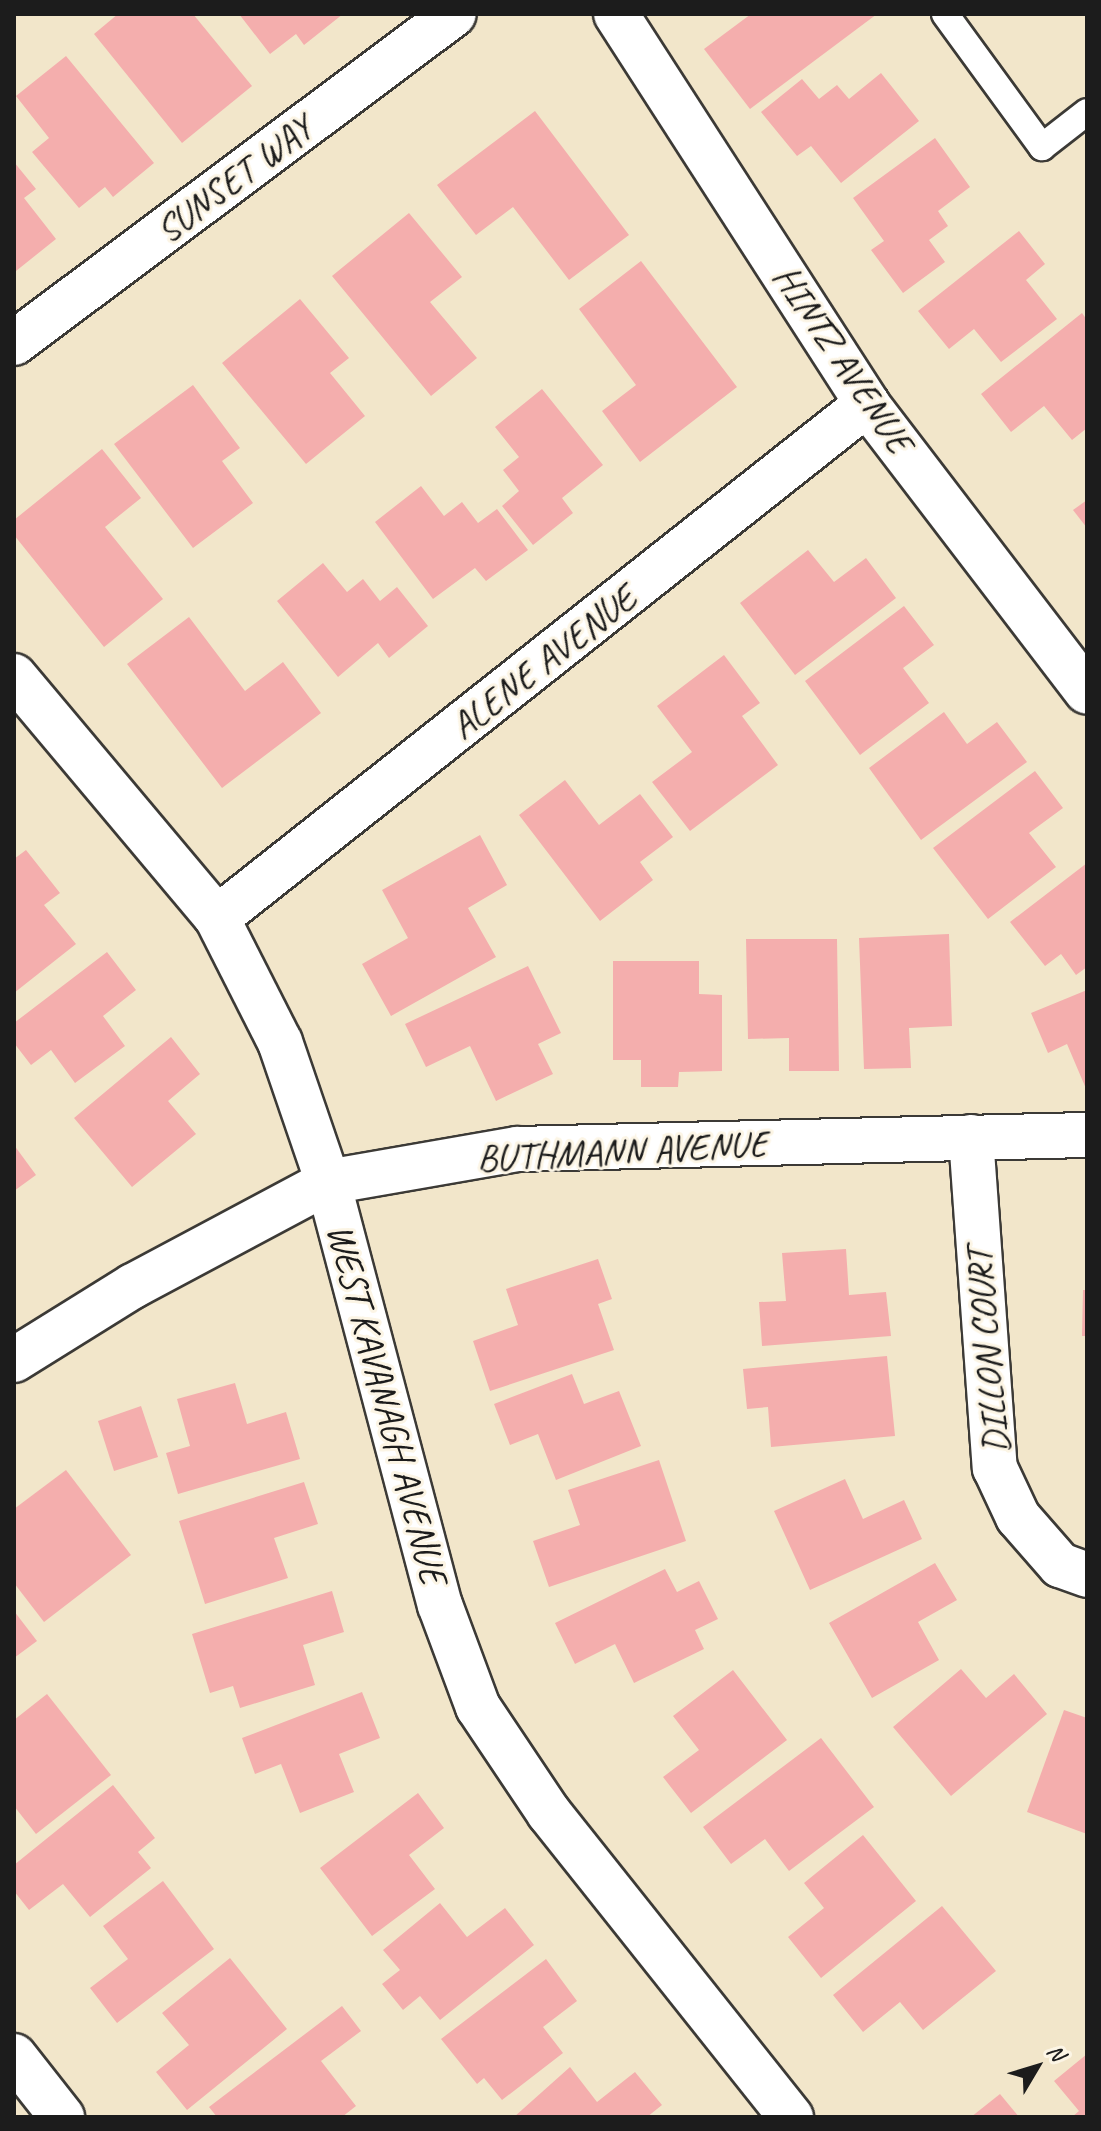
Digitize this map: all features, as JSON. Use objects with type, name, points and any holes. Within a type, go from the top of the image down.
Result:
[{"type":"street","name":"SUNSET WAY","points":[[14,343],[454,14]]},
{"type":"street","name":"HINTZ AVENUE","points":[[616,14],[867,404],[1087,692]]},
{"type":"street","name":"ALENE AVENUE","points":[[217,918],[867,404]]},
{"type":"street","name":"WEST KAVANAGH AVENUE","points":[[14,676],[217,918],[280,1042],[328,1182],[440,1605],[478,1707],[549,1813],[791,2117]]},
{"type":"street","name":"BUTHMANN AVENUE","points":[[14,1360],[133,1286],[328,1182],[517,1149],[1087,1135]]},
{"type":"street","name":"DILLON COURT","points":[[971,1137],[995,1468],[1018,1517],[1060,1565],[1087,1575]]},
{"type":"street","points":[[14,2056],[62,2117]]},
{"type":"lane","points":[[945,14],[1042,147],[1087,112]]},
{"type":"building","points":[[118,14],[193,14],[252,86],[182,143],[94,34]]},
{"type":"building","points":[[239,14],[343,14],[304,45],[296,34],[270,54]]},
{"type":"building","points":[[751,14],[877,14],[750,109],[704,49]]},
{"type":"building","points":[[66,56],[154,163],[113,197],[105,187],[79,208],[32,152],[49,138],[16,96]]},
{"type":"building","points":[[881,73],[919,121],[841,183],[811,146],[797,156],[761,112],[802,79],[819,99],[837,85],[849,99]]},
{"type":"building","points":[[535,111],[629,235],[569,280],[513,207],[476,235],[437,185]]},
{"type":"building","points":[[935,138],[970,187],[938,211],[948,226],[929,240],[945,262],[903,293],[871,250],[884,241],[853,198]]},
{"type":"building","points":[[14,162],[36,189],[24,198],[56,239],[16,271]]},
{"type":"building","points":[[409,213],[462,277],[430,302],[477,358],[431,396],[332,276]]},
{"type":"building","points":[[1019,231],[1045,264],[1026,280],[1057,319],[1001,362],[974,329],[949,349],[918,311]]},
{"type":"building","points":[[641,261],[737,387],[640,462],[602,411],[636,385],[579,309]]},
{"type":"building","points":[[300,299],[349,358],[330,373],[365,416],[306,464],[222,363]]},
{"type":"building","points":[[1082,313],[1087,320],[1087,428],[1072,440],[1044,406],[1011,432],[981,394]]},
{"type":"building","points":[[193,385],[240,448],[222,461],[253,503],[193,548],[114,444]]},
{"type":"building","points":[[542,389],[603,465],[562,498],[573,513],[533,545],[502,506],[519,491],[503,470],[519,457],[495,427]]},
{"type":"building","points":[[102,449],[141,498],[105,527],[163,599],[104,647],[14,535],[14,520]]},
{"type":"building","points":[[421,486],[444,516],[462,502],[478,523],[497,509],[528,550],[486,581],[475,568],[433,599],[375,522]]},
{"type":"building","points":[[1087,500],[1087,528],[1073,510]]},
{"type":"building","points":[[808,550],[834,582],[866,558],[896,598],[795,675],[740,603]]},
{"type":"building","points":[[323,563],[347,592],[363,579],[380,601],[397,587],[428,626],[389,658],[378,643],[338,677],[277,601]]},
{"type":"building","points":[[904,606],[934,645],[903,668],[929,703],[860,755],[805,681]]},
{"type":"building","points":[[189,617],[245,691],[283,662],[321,713],[222,788],[127,664]]},
{"type":"building","points":[[724,655],[760,703],[742,716],[778,765],[690,831],[652,782],[692,752],[657,706]]},
{"type":"building","points":[[944,712],[967,744],[997,722],[1027,762],[921,840],[869,768]]},
{"type":"building","points":[[1035,771],[1063,808],[1029,833],[1056,867],[988,919],[933,848]]},
{"type":"building","points":[[565,780],[599,825],[640,794],[673,837],[640,862],[653,880],[600,921],[519,815]]},
{"type":"building","points":[[480,835],[507,885],[468,908],[496,957],[391,1016],[362,964],[408,938],[382,890]]},
{"type":"building","points":[[26,850],[60,893],[44,905],[76,944],[14,993],[14,859]]},
{"type":"building","points":[[1087,863],[1087,967],[1076,975],[1061,954],[1045,966],[1010,922]]},
{"type":"building","points":[[949,934],[952,1026],[909,1028],[911,1068],[864,1069],[859,938]]},
{"type":"building","points":[[746,939],[837,939],[839,1071],[789,1071],[789,1038],[748,1039]]},
{"type":"building","points":[[107,952],[136,990],[103,1016],[125,1046],[75,1083],[51,1050],[31,1065],[14,1043],[14,1023]]},
{"type":"building","points":[[613,961],[699,961],[699,994],[722,995],[722,1071],[679,1072],[678,1087],[641,1087],[641,1060],[613,1060]]},
{"type":"building","points":[[528,966],[561,1033],[538,1044],[553,1074],[496,1101],[470,1046],[426,1067],[405,1024]]},
{"type":"building","points":[[1087,990],[1087,1091],[1067,1044],[1048,1053],[1031,1013]]},
{"type":"building","points":[[171,1037],[200,1074],[168,1101],[196,1134],[132,1187],[74,1118]]},
{"type":"building","points":[[14,1145],[36,1175],[14,1191]]},
{"type":"building","points":[[846,1249],[849,1295],[886,1292],[891,1336],[762,1346],[759,1302],[786,1301],[782,1253]]},
{"type":"building","points":[[598,1259],[612,1299],[598,1304],[614,1350],[490,1391],[473,1341],[518,1325],[506,1289]]},
{"type":"building","points":[[1083,1290],[1087,1290],[1087,1336],[1082,1336]]},
{"type":"building","points":[[887,1356],[895,1436],[771,1447],[768,1407],[747,1409],[743,1369]]},
{"type":"building","points":[[572,1374],[584,1404],[619,1391],[641,1446],[556,1480],[538,1434],[510,1445],[494,1404]]},
{"type":"building","points":[[235,1383],[247,1424],[286,1412],[300,1459],[178,1494],[166,1453],[190,1446],[177,1399]]},
{"type":"building","points":[[141,1406],[158,1457],[114,1471],[98,1421]]},
{"type":"building","points":[[659,1460],[686,1541],[549,1587],[533,1541],[580,1525],[568,1490]]},
{"type":"building","points":[[66,1470],[131,1555],[44,1622],[14,1583],[14,1509]]},
{"type":"building","points":[[845,1479],[863,1519],[904,1500],[922,1539],[810,1590],[774,1511]]},
{"type":"building","points":[[304,1482],[318,1524],[274,1538],[288,1578],[205,1604],[179,1521]]},
{"type":"building","points":[[935,1563],[957,1600],[918,1622],[939,1660],[872,1698],[829,1623]]},
{"type":"building","points":[[665,1569],[677,1592],[699,1581],[718,1619],[695,1630],[704,1649],[634,1683],[615,1644],[575,1664],[555,1623]]},
{"type":"building","points":[[332,1591],[344,1632],[303,1645],[315,1685],[240,1708],[233,1686],[210,1693],[192,1634]]},
{"type":"building","points":[[14,1611],[37,1641],[14,1658]]},
{"type":"building","points":[[961,1669],[986,1698],[1014,1674],[1047,1714],[951,1796],[893,1727]]},
{"type":"building","points":[[733,1670],[787,1740],[691,1813],[663,1777],[699,1750],[673,1716]]},
{"type":"building","points":[[362,1692],[380,1738],[339,1754],[354,1792],[300,1813],[281,1764],[255,1774],[242,1738]]},
{"type":"building","points":[[47,1694],[111,1775],[36,1834],[14,1806],[14,1720]]},
{"type":"building","points":[[1064,1710],[1087,1718],[1087,1834],[1027,1812]]},
{"type":"building","points":[[821,1738],[874,1807],[789,1871],[765,1839],[731,1864],[703,1827]]},
{"type":"building","points":[[113,1785],[155,1838],[138,1852],[151,1868],[90,1917],[63,1884],[29,1910],[14,1891],[14,1865]]},
{"type":"building","points":[[418,1793],[444,1828],[409,1855],[435,1889],[372,1936],[320,1868]]},
{"type":"building","points":[[863,1835],[916,1901],[821,1978],[788,1937],[824,1908],[804,1883]]},
{"type":"building","points":[[163,1881],[214,1949],[117,2023],[90,1988],[128,1959],[103,1926]]},
{"type":"building","points":[[440,1903],[467,1937],[505,1908],[534,1945],[440,2020],[420,1996],[403,2010],[382,1984],[400,1970],[383,1950]]},
{"type":"building","points":[[942,1906],[996,1971],[923,2030],[900,2002],[863,2032],[833,1995]]},
{"type":"building","points":[[230,1958],[287,2029],[187,2110],[156,2072],[189,2045],[162,2013]]},
{"type":"building","points":[[546,1959],[577,2001],[543,2027],[563,2053],[502,2100],[484,2078],[477,2084],[441,2039]]},
{"type":"building","points":[[342,2006],[361,2031],[321,2061],[356,2106],[342,2117],[217,2117],[209,2107]]},
{"type":"building","points":[[1087,2054],[1087,2117],[1072,2117],[1079,2111],[1054,2081]]},
{"type":"building","points":[[570,2067],[597,2102],[635,2072],[662,2105],[647,2117],[514,2117]]},
{"type":"building","points":[[1000,2094],[1019,2117],[971,2117]]}]
